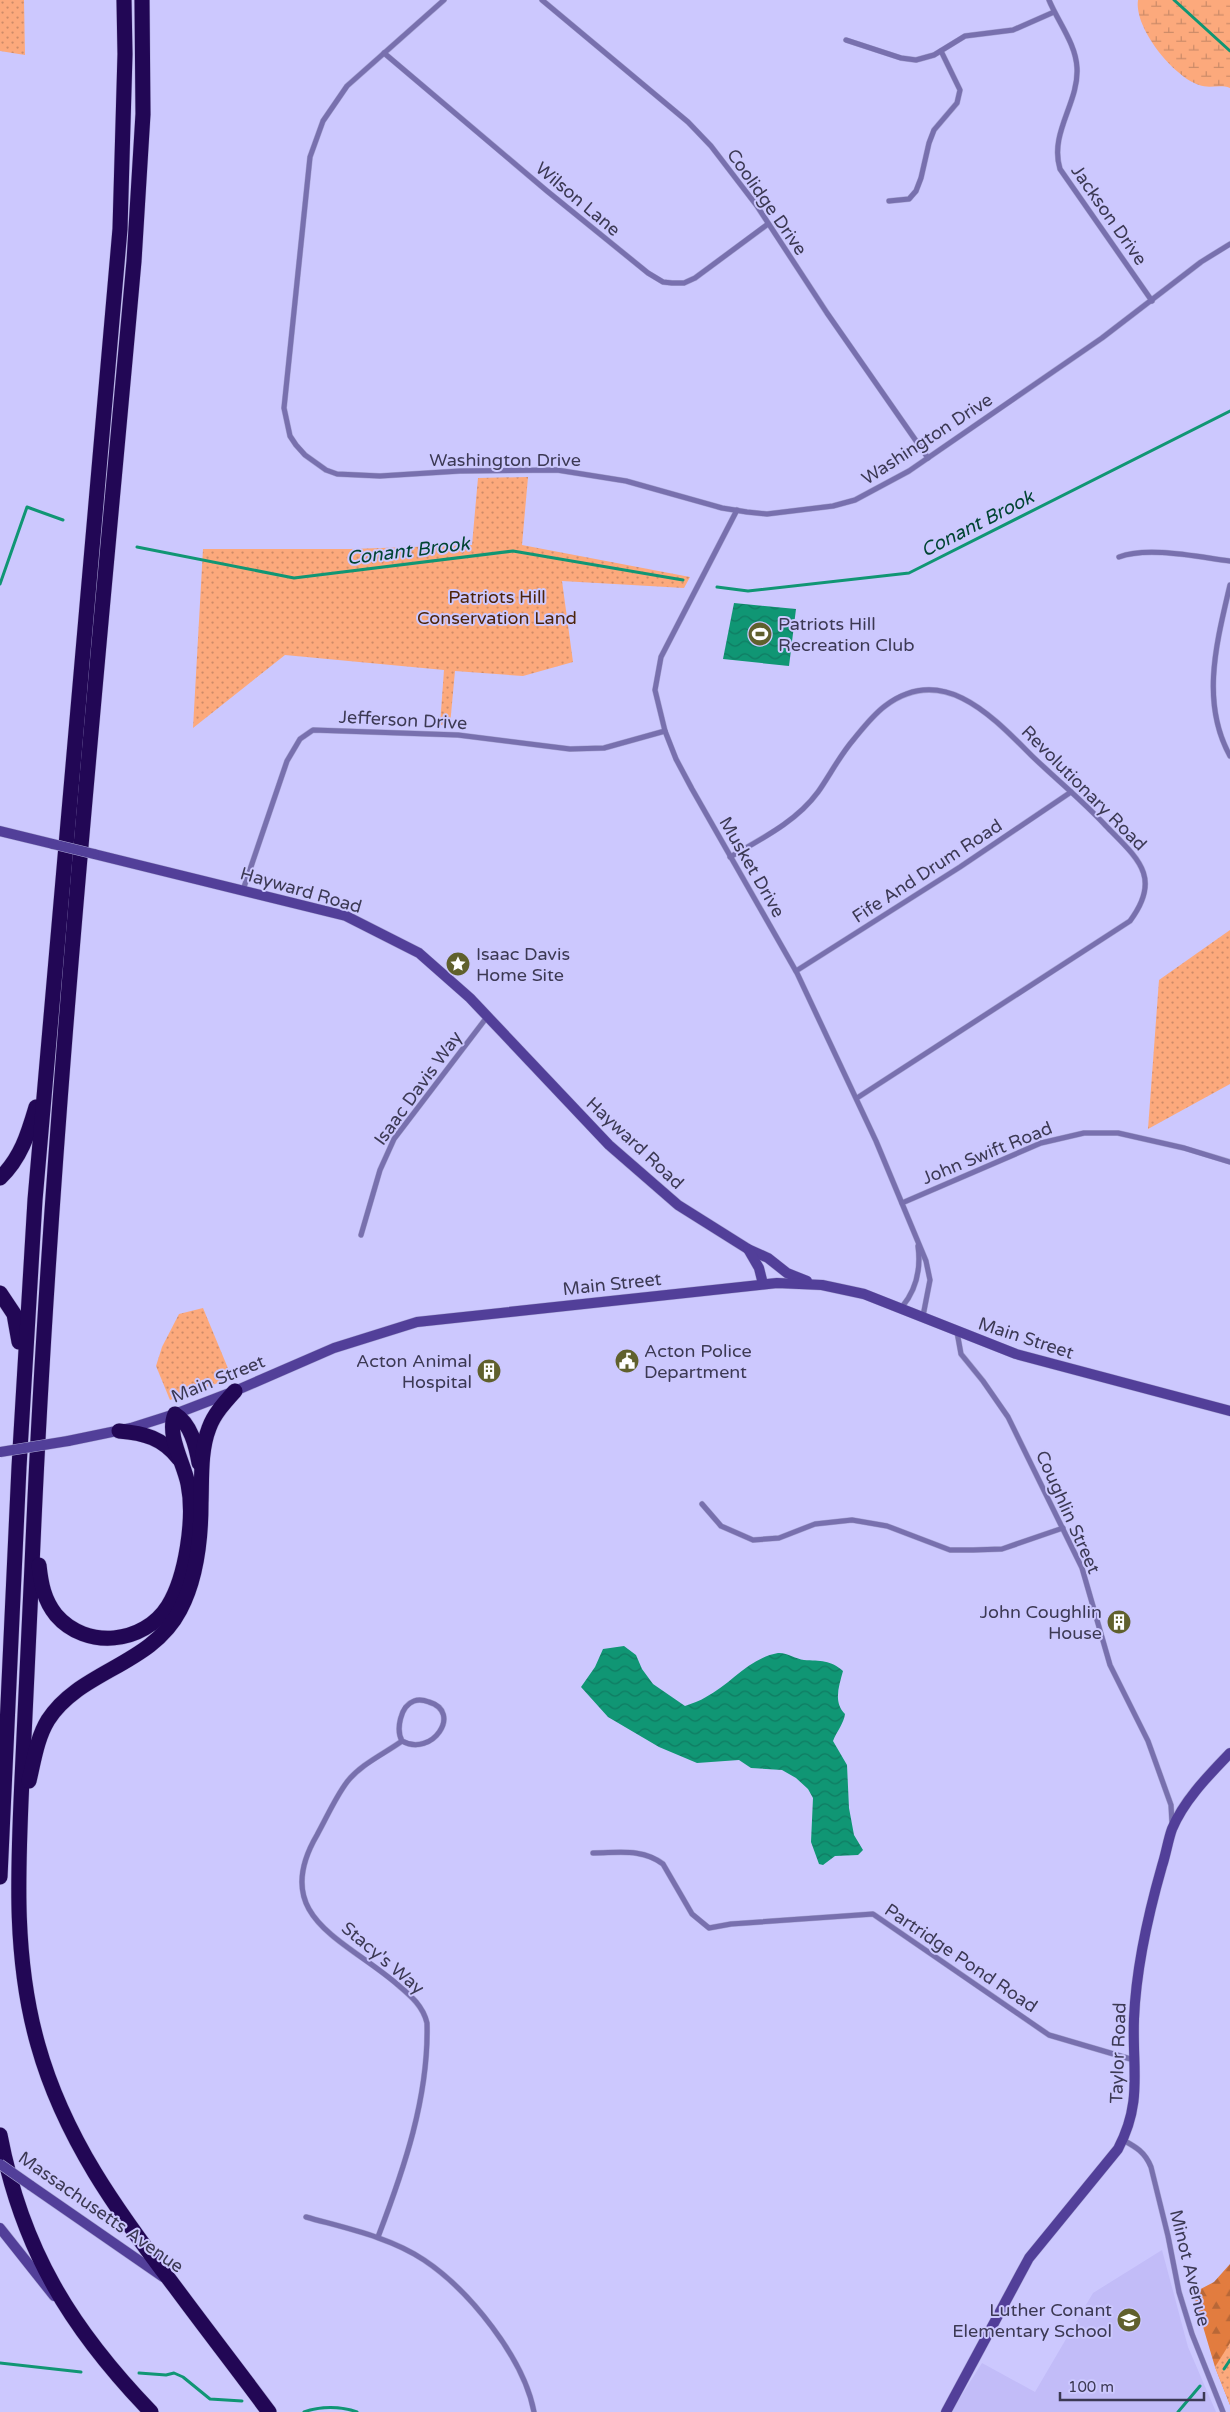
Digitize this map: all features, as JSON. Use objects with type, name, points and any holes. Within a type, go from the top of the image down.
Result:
[{"type":"highway","points":[[0,1877],[23,1386],[46,1074],[120,229],[125,54],[124,0]]},
{"type":"highway","points":[[142,0],[143,114],[134,261],[52,1210],[33,1526],[18,1903],[20,1956],[29,2010],[43,2061],[61,2111],[86,2160],[112,2203],[172,2283]]},
{"type":"highway","points":[[0,1178],[16,1160],[25,1143],[46,1074]]},
{"type":"highway","points":[[0,1293],[15,1318],[23,1386]]},
{"type":"highway","points":[[20,1821],[40,1738],[54,1712],[74,1693],[151,1645],[168,1629],[181,1608],[189,1589],[198,1546],[203,1454],[208,1429],[218,1412],[235,1391]]},
{"type":"highway","points":[[33,1526],[43,1593],[59,1618],[73,1629],[92,1636],[116,1638],[133,1634],[146,1628],[164,1611],[173,1595],[180,1577],[186,1546],[190,1507],[185,1470],[173,1430],[175,1414]]},
{"type":"highway","points":[[175,1414],[186,1425],[194,1443],[201,1489]]},
{"type":"highway","points":[[119,1431],[142,1433],[160,1441],[174,1453],[185,1470]]},
{"type":"highway","points":[[0,2135],[16,2199],[31,2242],[56,2292],[84,2336],[108,2366],[151,2412]]},
{"type":"highway","name":"Massachusetts Avenue","points":[[172,2283],[269,2412]]},
{"type":"street","name":"Washington Drive","points":[[444,0],[365,68],[338,97],[321,127],[310,157],[284,408],[290,436],[296,445],[305,456],[326,470],[337,474],[380,476],[460,471],[557,470],[626,481],[737,510],[767,514],[824,508],[848,502],[878,489],[928,458],[1095,343],[1152,301],[1200,262],[1230,244]]},
{"type":"street","name":"Coolidge Drive","points":[[542,0],[703,137],[768,224],[928,458]]},
{"type":"street","name":"Jackson Drive","points":[[1049,0],[1074,51],[1078,68],[1076,85],[1058,141],[1057,155],[1060,169],[1152,301]]},
{"type":"street","points":[[846,40],[908,60],[924,59],[965,36],[1014,30],[1054,12]]},
{"type":"street","points":[[889,201],[909,199],[916,190],[934,130],[957,103],[960,90],[941,51]]},
{"type":"street","name":"Wilson Lane","points":[[384,53],[608,242],[662,282],[684,283],[695,278],[768,224]]},
{"type":"street","name":"Musket Drive","points":[[737,510],[661,657],[655,690],[676,759],[796,971],[857,1098],[902,1203],[926,1261],[930,1280],[923,1316]]},
{"type":"street","points":[[1119,557],[1128,554],[1174,554],[1230,561]]},
{"type":"street","points":[[1230,585],[1214,667],[1212,691],[1216,724],[1230,756]]},
{"type":"street","name":"Revolutionary Road","points":[[730,857],[765,838],[808,804],[817,794],[852,741],[884,706],[912,692],[944,692],[964,698],[980,707],[1008,730],[1135,856],[1142,866],[1146,887],[1144,900],[1130,921],[857,1098]]},
{"type":"street","name":"Jefferson Drive","points":[[243,890],[286,761],[300,739],[313,730],[458,735],[570,749],[604,748],[666,730]]},
{"type":"street","name":"Fife And Drum Road","points":[[796,971],[960,867],[1071,792]]},
{"type":"street","name":"Hayward Road","points":[[0,831],[346,916],[397,940],[419,953],[444,974],[616,1151],[678,1205],[748,1249],[768,1258],[787,1274],[822,1285]]},
{"type":"street","name":"Isaac Davis Way","points":[[361,1235],[380,1170],[394,1140],[487,1017]]},
{"type":"street","name":"John Swift Road","points":[[902,1203],[1041,1143],[1084,1133],[1118,1133],[1176,1146],[1230,1162]]},
{"type":"street","name":"Musket Drive","points":[[902,1307],[910,1297],[916,1280],[919,1257],[916,1236]]},
{"type":"street","name":"Hayward Road","points":[[748,1249],[759,1268],[763,1284]]},
{"type":"street","points":[[774,1264],[779,1277],[777,1283]]},
{"type":"street","name":"Main Street","points":[[0,1452],[119,1431],[175,1414],[235,1391],[334,1348],[416,1322],[777,1283],[822,1285],[864,1294],[902,1307],[956,1332],[1016,1354],[1230,1411]]},
{"type":"street","name":"Coughlin Street","points":[[956,1332],[961,1354],[1008,1417],[1082,1568],[1110,1665],[1151,1750],[1171,1804],[1172,1829]]},
{"type":"street","points":[[702,1504],[721,1526],[753,1540],[779,1538],[815,1524],[852,1520],[887,1526],[924,1542],[950,1550],[1002,1549],[1063,1528]]},
{"type":"street","points":[[427,1701],[435,1704],[442,1711],[444,1720],[442,1729],[436,1737],[426,1743],[415,1745],[402,1741],[399,1735],[400,1721],[405,1708],[410,1702],[427,1701]]},
{"type":"street","name":"Stacy's Way","points":[[378,2237],[420,2108],[425,2071],[427,2024],[425,2016],[414,1999],[320,1924],[307,1908],[300,1884],[301,1871],[308,1849],[347,1782],[369,1762],[402,1741]]},
{"type":"street","name":"Taylor Road","points":[[946,2412],[1029,2258],[1118,2149],[1122,2140],[1134,2103],[1134,2017],[1138,1968],[1172,1829],[1189,1801],[1230,1753]]},
{"type":"street","name":"Partridge Pond Road","points":[[593,1853],[632,1852],[646,1854],[656,1859],[663,1864],[692,1914],[709,1928],[730,1924],[873,1914],[1049,2035],[1134,2060]]},
{"type":"street","name":"Minot Avenue","points":[[1122,2140],[1139,2149],[1147,2156],[1168,2236],[1179,2292],[1192,2334],[1223,2412]]},
{"type":"street","name":"Massachusetts Avenue","points":[[0,2164],[172,2283]]},
{"type":"street","points":[[306,2217],[378,2237],[424,2259],[446,2278],[475,2308],[508,2348],[522,2371],[531,2394],[534,2412]]},
{"type":"street","points":[[0,2228],[84,2336]]},
{"type":"shaded area","name":"Luther Conant Elementary School","points":[[1162,2250],[1188,2347],[1216,2412],[951,2412],[982,2363],[1035,2392],[1093,2293]]},
{"type":"green space","points":[[0,0],[24,0],[25,55],[0,51]]},
{"type":"green space","points":[[1138,0],[1230,0],[1230,88],[1199,85],[1189,80],[1167,62],[1157,50],[1142,24],[1138,11]]},
{"type":"green space","name":"Patriots Hill Conservation Land","points":[[528,477],[522,545],[690,577],[684,588],[562,581],[573,662],[523,676],[455,671],[450,725],[440,725],[444,670],[285,655],[193,728],[203,549],[350,549],[472,545],[478,478]]},
{"type":"green space","points":[[1230,930],[1230,1084],[1148,1129],[1159,980]]},
{"type":"green space","points":[[203,1308],[232,1378],[170,1400],[156,1366],[162,1347],[179,1314]]},
{"type":"green space","points":[[1230,2264],[1230,2405],[1215,2367],[1193,2293],[1214,2282]]},
{"type":"green space","points":[[1230,2343],[1230,2405],[1215,2367]]},
{"type":"water","name":"Patriots Hill Recreation Club","points":[[734,603],[796,609],[789,666],[723,659]]},
{"type":"water","points":[[624,1646],[636,1655],[642,1669],[653,1684],[685,1706],[715,1692],[758,1660],[778,1653],[804,1660],[830,1663],[839,1667],[843,1671],[838,1699],[841,1709],[845,1714],[833,1741],[847,1765],[849,1808],[854,1835],[863,1850],[858,1855],[835,1856],[823,1865],[819,1864],[811,1842],[813,1798],[808,1789],[796,1778],[782,1770],[751,1768],[739,1760],[697,1763],[659,1747],[608,1717],[581,1687],[595,1667],[603,1649]]},
{"type":"waterway","points":[[1174,0],[1230,51]]},
{"type":"waterway","name":"Conant Brook","points":[[717,587],[748,591],[909,573],[1230,411]]},
{"type":"waterway","name":"Conant Brook","points":[[0,584],[27,507],[63,520]]},
{"type":"waterway","name":"Conant Brook","points":[[137,547],[294,578],[513,551],[683,580]]},
{"type":"waterway","points":[[1224,2369],[1230,2360]]},
{"type":"waterway","points":[[0,2363],[81,2372]]},
{"type":"waterway","points":[[139,2373],[166,2375],[174,2373],[183,2377],[210,2399],[242,2401]]},
{"type":"waterway","points":[[1178,2412],[1200,2386]]},
{"type":"waterway","points":[[304,2412],[331,2408],[357,2412]]},
{"type":"place","name":"Patriots Hill Recreation Club","points":[[760,634]]},
{"type":"place","name":"Isaac Davis Home Site","points":[[458,964]]},
{"type":"place","name":"Acton Police Department","points":[[627,1361]]},
{"type":"place","name":"Acton Animal Hospital","points":[[489,1371]]},
{"type":"place","name":"John Coughlin House","points":[[1119,1622]]},
{"type":"place","name":"Luther Conant Elementary School","points":[[1129,2320]]}]
